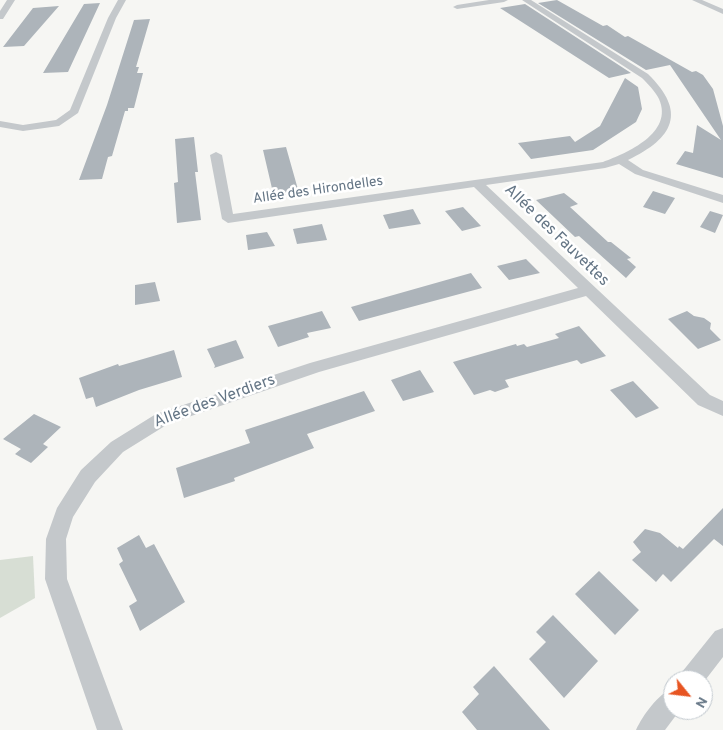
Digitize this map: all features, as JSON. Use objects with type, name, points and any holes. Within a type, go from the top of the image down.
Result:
[{"type":"street","points":[[0,17],[11,0]]},
{"type":"street","points":[[0,124],[23,128],[59,123],[74,111],[112,18],[122,0]]},
{"type":"street","points":[[456,6],[504,0]]},
{"type":"street","name":"Allée des Fauvettes","points":[[477,183],[605,165],[621,160],[645,146],[659,134],[665,118],[666,105],[659,91],[632,66],[526,0]]},
{"type":"street","points":[[696,0],[723,12]]},
{"type":"street","name":"Allée des Hirondelles","points":[[216,155],[228,219],[477,183]]},
{"type":"street","points":[[621,160],[639,172],[723,199]]},
{"type":"street","name":"Allée des Fauvettes","points":[[477,183],[704,400],[723,409]]},
{"type":"street","name":"Allée des Verdiers","points":[[110,730],[56,579],[56,539],[64,514],[88,476],[117,447],[162,419],[316,367],[544,301],[589,290]]},
{"type":"street","points":[[698,670],[723,639]]},
{"type":"street","points":[[649,730],[663,712]]},
{"type":"shaded area","points":[[33,556],[35,598],[0,618],[0,560]]},
{"type":"building","points":[[557,0],[603,26],[607,25],[625,37],[628,36],[692,72],[696,71],[703,75],[713,89],[723,126],[723,178],[676,164],[685,151],[693,153],[697,125],[721,140],[670,65],[646,70],[538,3]]},
{"type":"building","points":[[100,3],[68,72],[43,73],[84,4]]},
{"type":"building","points":[[525,4],[631,73],[609,78],[500,8]]},
{"type":"building","points":[[59,6],[24,46],[3,47],[33,8]]},
{"type":"building","points":[[150,19],[136,67],[139,67],[137,73],[143,73],[134,108],[128,108],[128,111],[125,111],[112,156],[108,157],[102,179],[79,180],[107,105],[134,20]]},
{"type":"building","points":[[625,78],[638,87],[642,109],[636,122],[593,150],[531,159],[518,143],[570,136],[575,142],[600,126]]},
{"type":"building","points":[[194,137],[198,172],[195,172],[201,220],[177,223],[174,183],[178,182],[175,139]]},
{"type":"building","points":[[286,147],[299,193],[274,197],[263,150]]},
{"type":"building","points":[[653,191],[675,198],[665,214],[643,207]]},
{"type":"building","points":[[564,193],[578,204],[570,207],[608,242],[611,242],[631,258],[627,259],[636,267],[626,278],[579,236],[575,237],[536,200]]},
{"type":"building","points":[[463,207],[481,226],[462,231],[445,211]]},
{"type":"building","points":[[413,209],[421,224],[389,229],[383,215]]},
{"type":"building","points":[[710,211],[723,215],[715,233],[700,227]]},
{"type":"building","points":[[322,224],[327,240],[297,244],[293,229]]},
{"type":"building","points":[[267,232],[275,246],[248,250],[246,235]]},
{"type":"building","points":[[526,259],[540,273],[509,280],[497,266]]},
{"type":"building","points":[[471,273],[482,288],[359,321],[351,307]]},
{"type":"building","points":[[155,282],[160,301],[135,305],[135,285]]},
{"type":"building","points":[[322,311],[331,328],[307,333],[309,337],[278,347],[268,326]]},
{"type":"building","points":[[687,311],[711,323],[710,329],[721,340],[698,349],[668,319]]},
{"type":"building","points":[[579,326],[606,356],[581,364],[577,360],[505,380],[509,387],[495,392],[490,390],[474,395],[453,362],[516,344],[517,346],[524,344],[527,347],[559,338],[555,334]]},
{"type":"building","points":[[236,340],[244,358],[214,368],[215,366],[207,349]]},
{"type":"building","points":[[174,350],[182,377],[139,390],[96,407],[93,397],[86,399],[79,378],[118,364],[119,366]]},
{"type":"building","points":[[420,370],[434,392],[403,401],[391,380]]},
{"type":"building","points":[[633,381],[659,408],[636,418],[610,390]]},
{"type":"building","points":[[364,391],[375,411],[307,434],[314,448],[234,478],[235,481],[184,498],[176,468],[250,443],[245,430]]},
{"type":"building","points":[[34,414],[61,427],[43,444],[48,447],[31,463],[15,454],[21,449],[3,439]]},
{"type":"building","points":[[723,508],[723,546],[714,539],[671,582],[663,574],[656,582],[632,560],[641,552],[633,542],[645,529],[660,533],[678,548],[679,546],[683,549]]},
{"type":"building","points":[[139,535],[146,548],[154,544],[185,602],[140,631],[129,606],[137,601],[119,564],[123,561],[117,548]]},
{"type":"building","points":[[599,571],[639,610],[615,635],[575,594]]},
{"type":"building","points":[[553,615],[598,661],[564,698],[529,659],[546,642],[536,632]]},
{"type":"building","points":[[494,666],[550,730],[477,730],[462,712],[479,694],[473,687]]}]
